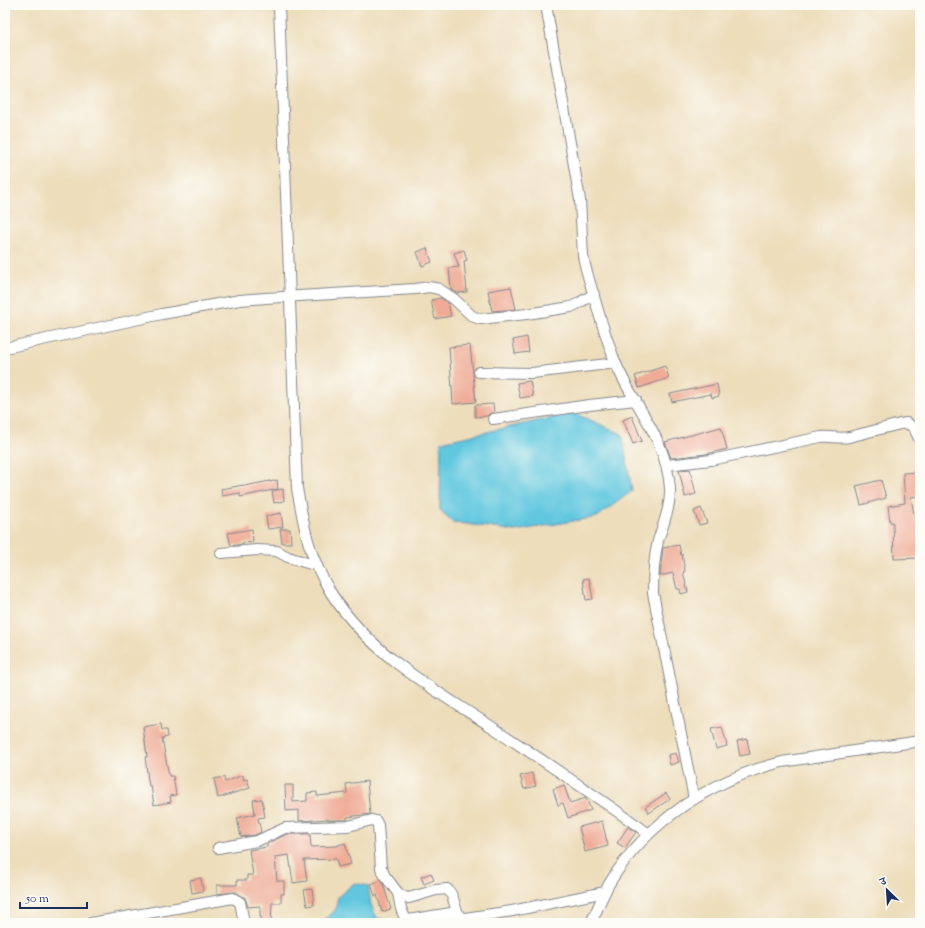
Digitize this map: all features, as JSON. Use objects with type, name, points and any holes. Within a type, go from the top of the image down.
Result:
[{"type":"street","points":[[279,5],[296,297],[297,488],[307,542],[316,566],[331,593],[350,620],[392,661],[435,692],[651,832]]},
{"type":"street","points":[[546,5],[580,200],[583,256],[616,363],[653,429],[667,465],[670,500],[658,543],[653,580],[653,593],[694,799]]},
{"type":"street","points":[[5,348],[162,314],[240,300],[415,290],[433,287],[443,291],[472,316],[480,319],[571,307],[579,304],[594,294]]},
{"type":"street","points":[[479,372],[532,373],[616,363]]},
{"type":"street","points":[[492,419],[636,400]]},
{"type":"street","points":[[667,465],[711,460],[821,437],[849,437],[907,423],[914,428],[920,439]]},
{"type":"street","points":[[221,552],[277,551],[288,557],[316,566]]},
{"type":"street","points":[[591,923],[605,892],[626,860],[662,821],[694,799],[730,780],[775,764],[920,741]]},
{"type":"street","points":[[218,848],[257,841],[285,828],[348,826],[372,820],[376,821],[378,825],[382,872],[398,893],[409,898],[436,890],[447,889],[452,896],[457,917]]},
{"type":"street","points":[[398,893],[403,915],[405,919],[408,920],[457,917],[465,918],[512,911],[605,892]]},
{"type":"street","points":[[91,923],[233,898],[240,902],[244,923]]},
{"type":"water","points":[[574,413],[622,434],[632,491],[597,517],[515,531],[453,522],[440,510],[441,442]]},
{"type":"water","points":[[354,883],[368,886],[371,905],[377,918],[396,923],[320,923],[335,911],[338,897]]},
{"type":"building","points":[[427,248],[432,262],[422,266],[417,252]]},
{"type":"building","points":[[464,250],[467,260],[464,261],[467,292],[457,293],[451,289],[449,268],[459,267],[454,253]]},
{"type":"building","points":[[511,287],[516,309],[492,311],[488,291]]},
{"type":"building","points":[[441,298],[448,303],[451,316],[435,319],[431,300]]},
{"type":"building","points":[[527,337],[529,352],[515,354],[513,340]]},
{"type":"building","points":[[470,345],[476,402],[453,404],[449,347]]},
{"type":"building","points":[[665,366],[669,378],[639,388],[635,376]]},
{"type":"building","points":[[530,381],[533,396],[520,398],[517,383]]},
{"type":"building","points":[[717,384],[719,396],[712,398],[711,394],[672,402],[670,394]]},
{"type":"building","points":[[493,404],[494,412],[487,416],[475,417],[475,405]]},
{"type":"building","points":[[632,416],[642,441],[633,444],[623,420]]},
{"type":"building","points":[[721,427],[727,449],[706,454],[671,458],[665,442]]},
{"type":"building","points":[[690,469],[696,494],[685,497],[679,470]]},
{"type":"building","points":[[920,472],[920,496],[911,497],[915,521],[920,521],[920,558],[894,559],[893,522],[890,522],[888,506],[905,503],[903,473]]},
{"type":"building","points":[[277,480],[278,489],[240,497],[240,493],[222,496],[221,489]]},
{"type":"building","points":[[881,480],[886,498],[861,505],[856,486]]},
{"type":"building","points":[[283,489],[284,501],[274,503],[272,491]]},
{"type":"building","points":[[701,508],[707,523],[699,525],[694,511]]},
{"type":"building","points":[[281,513],[283,527],[268,529],[266,516]]},
{"type":"building","points":[[252,529],[253,542],[231,546],[228,533]]},
{"type":"building","points":[[280,529],[290,529],[291,543],[282,543]]},
{"type":"building","points":[[679,545],[681,555],[682,554],[685,571],[683,572],[688,592],[681,594],[680,589],[677,589],[673,573],[660,576],[663,548]]},
{"type":"building","points":[[589,578],[593,599],[586,600],[583,579]]},
{"type":"building","points":[[161,724],[162,730],[167,730],[168,737],[162,738],[169,776],[173,776],[176,795],[170,796],[171,802],[154,805],[151,786],[149,786],[148,780],[143,727]]},
{"type":"building","points":[[722,727],[727,746],[716,749],[711,729]]},
{"type":"building","points":[[747,739],[750,754],[740,756],[737,741]]},
{"type":"building","points":[[676,753],[679,762],[670,765],[668,755]]},
{"type":"building","points":[[532,773],[536,786],[524,789],[520,776]]},
{"type":"building","points":[[243,775],[244,780],[247,779],[250,788],[218,798],[214,779],[224,777],[225,782]]},
{"type":"building","points":[[367,781],[370,814],[347,817],[347,820],[328,819],[299,821],[299,810],[286,811],[285,785],[293,785],[293,802],[307,801],[307,793],[317,792],[317,796],[347,793],[346,784]]},
{"type":"building","points":[[564,785],[570,803],[586,798],[591,810],[568,818],[563,803],[558,805],[553,789]]},
{"type":"building","points":[[666,793],[670,799],[649,813],[645,807]]},
{"type":"building","points":[[262,799],[265,817],[258,818],[261,832],[255,835],[241,837],[237,818],[255,814],[253,800]]},
{"type":"building","points":[[602,821],[608,846],[585,852],[579,827]]},
{"type":"building","points":[[628,827],[636,832],[625,848],[617,843]]},
{"type":"building","points":[[287,834],[310,834],[311,847],[338,846],[345,843],[351,864],[338,867],[336,859],[304,860],[307,881],[293,883],[289,855],[275,857],[277,881],[284,881],[284,894],[281,894],[281,903],[272,903],[271,923],[262,923],[260,917],[260,906],[248,907],[245,898],[236,892],[217,894],[217,885],[237,885],[237,880],[247,880],[247,875],[253,875],[249,850],[267,847],[267,844]]},
{"type":"building","points":[[431,873],[434,880],[424,884],[421,877]]},
{"type":"building","points":[[201,878],[203,891],[192,893],[190,880]]},
{"type":"building","points":[[380,881],[383,884],[391,909],[382,912],[377,895],[375,896],[371,884]]},
{"type":"building","points":[[312,889],[314,905],[307,906],[304,890]]}]
